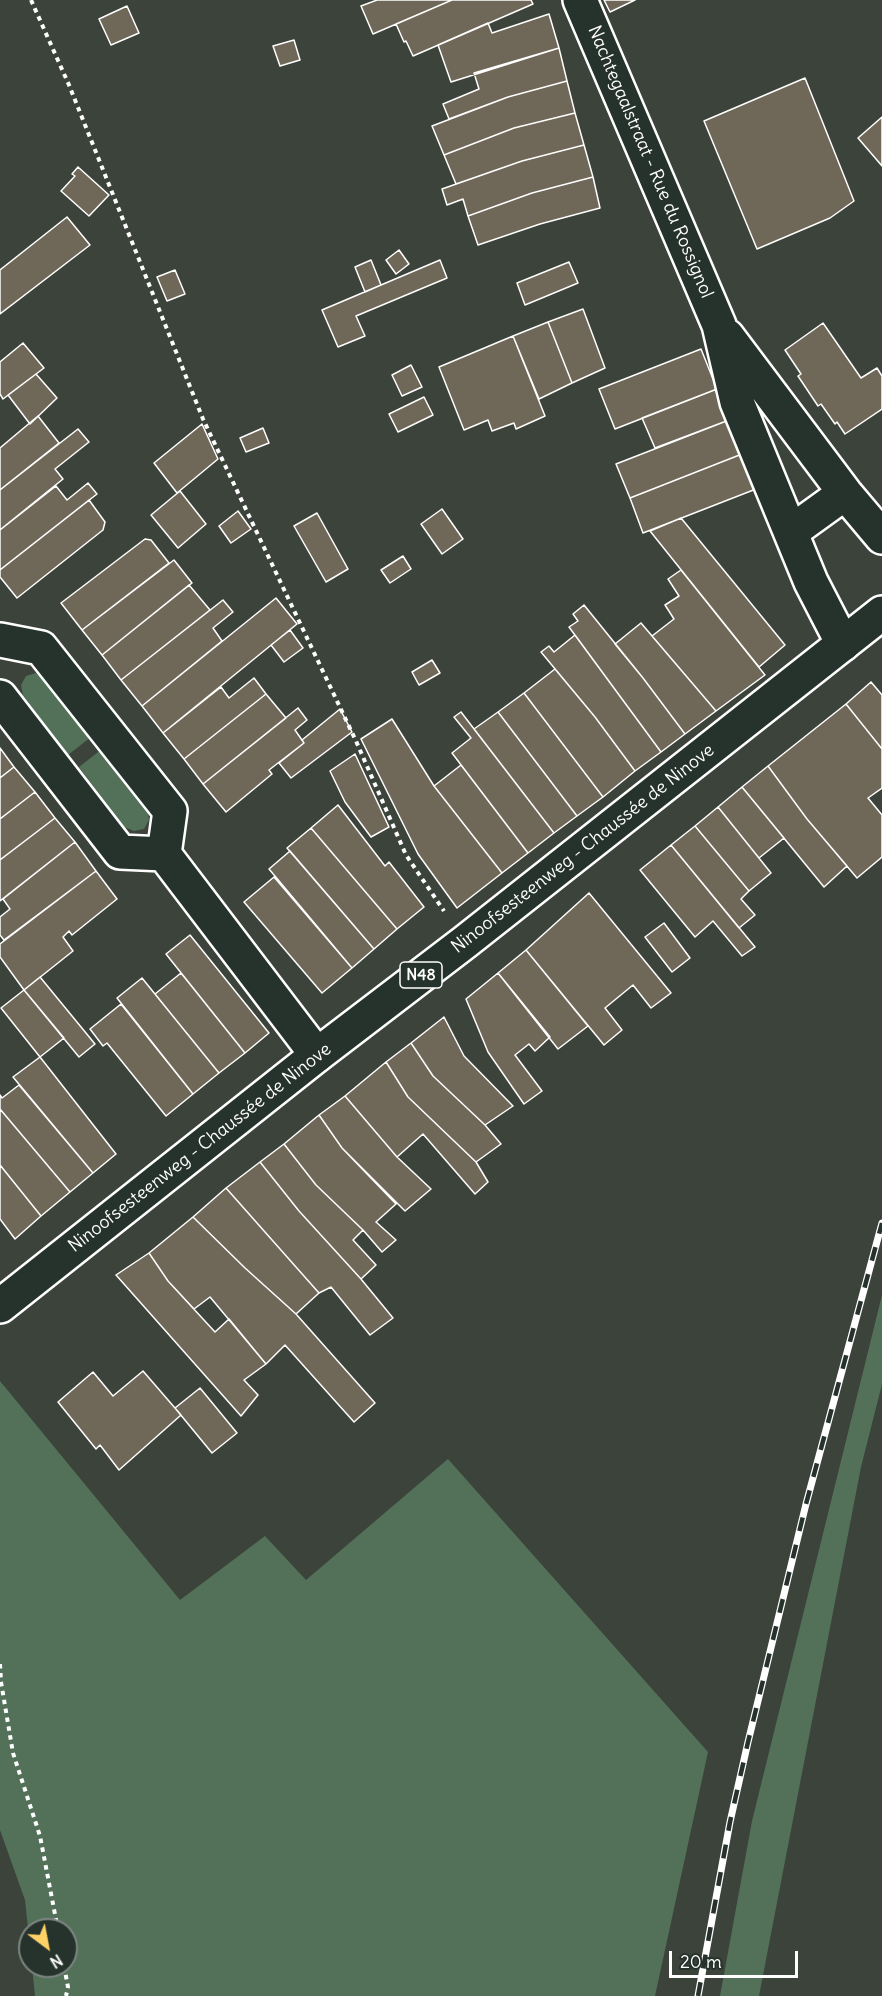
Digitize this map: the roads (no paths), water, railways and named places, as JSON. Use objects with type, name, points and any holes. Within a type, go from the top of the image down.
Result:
[{"type":"street","name":"Nachtegaalstraat - Rue du Rossignol","points":[[580,0],[719,325],[737,402],[811,582],[843,644]]},
{"type":"street","name":"Nachtegaalstraat - Rue du Rossignol","points":[[719,325],[845,493],[882,537]]},
{"type":"street","points":[[791,532],[845,493]]},
{"type":"street","name":"Ninoofsesteenweg - Chaussée de Ninove","points":[[0,1306],[317,1055],[465,942],[882,614]]},
{"type":"street","points":[[0,640],[41,648],[170,811],[164,854],[317,1055]]},
{"type":"street","points":[[0,697],[120,852],[164,854]]},
{"type":"railway","points":[[698,1996],[730,1822],[748,1742],[806,1504],[882,1223]]}]
